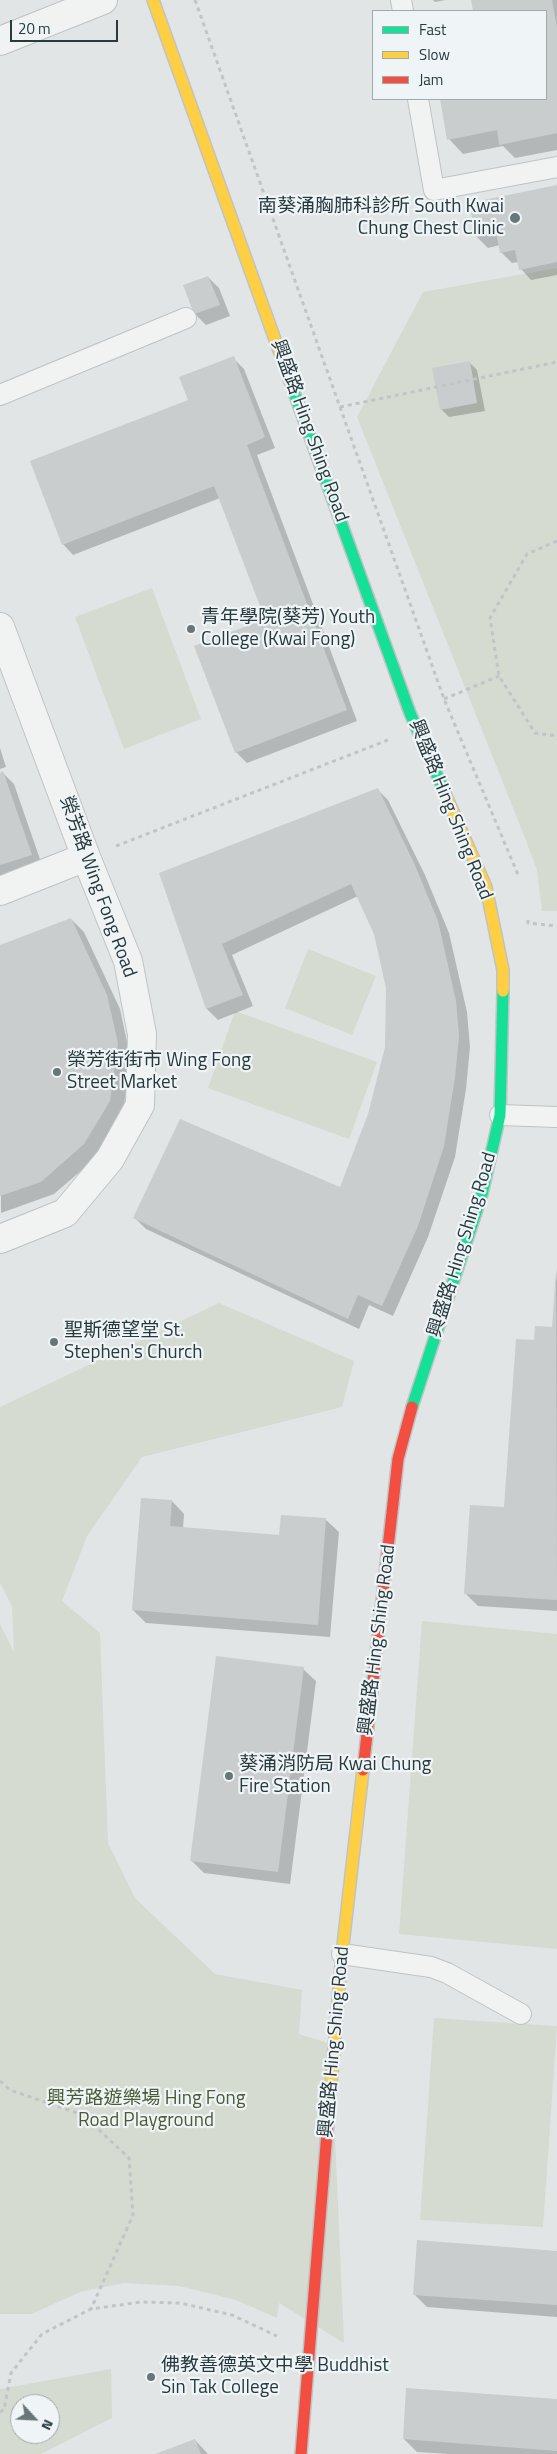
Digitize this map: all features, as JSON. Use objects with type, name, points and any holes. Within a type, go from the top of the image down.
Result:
[{"type":"street","points":[[0,41],[103,0]]},
{"type":"street","name":"興盛路 Hing Shing Road","points":[[153,0],[417,729],[486,887],[503,970],[504,1045],[500,1115],[482,1194],[412,1407],[398,1459],[342,1954],[301,2454]]},
{"type":"street","name":"榮芳路 Wing Fong Road","points":[[0,627],[86,858],[128,961],[142,1034],[140,1105],[110,1159],[65,1213],[0,1239]]},
{"type":"street","points":[[0,891],[86,858]]},
{"type":"lane","points":[[418,100],[434,190],[557,167]]},
{"type":"lane","points":[[0,395],[186,318]]},
{"type":"lane","points":[[500,1115],[557,1117]]},
{"type":"lane","points":[[342,1954],[431,1967],[448,1973],[521,2014]]},
{"type":"path","points":[[195,0],[444,698],[520,881]]},
{"type":"path","points":[[340,406],[557,362]]},
{"type":"path","points":[[557,541],[527,554],[490,618],[499,676],[535,733],[557,736]]},
{"type":"path","points":[[444,698],[499,676]]},
{"type":"path","points":[[113,847],[388,739]]},
{"type":"path","points":[[526,915],[528,923],[557,926]]},
{"type":"path","points":[[0,2081],[10,2090],[83,2115],[129,2158],[133,2215],[91,2309]]},
{"type":"path","points":[[0,2412],[4,2410],[11,2373],[42,2334],[91,2309],[141,2302],[180,2304],[232,2315],[283,2339]]},
{"type":"green space","points":[[557,268],[557,911],[542,911],[537,870],[357,417],[423,292]]},
{"type":"green space","points":[[152,588],[201,719],[124,749],[75,617]]},
{"type":"green space","points":[[308,949],[376,976],[352,1035],[285,1008]]},
{"type":"green space","points":[[235,1011],[377,1062],[349,1139],[208,1088]]},
{"type":"green space","name":"興芳路遊樂場 Hing Fong Road Playground","points":[[219,1303],[354,1361],[342,1407],[142,1457],[87,1536],[62,1601],[100,1633],[108,1843],[135,1898],[215,1974],[302,1990],[299,2034],[331,2044],[344,2343],[279,2303],[277,2318],[236,2300],[179,2286],[124,2283],[80,2292],[32,2314],[0,2314],[0,1624],[14,1652],[12,1606],[0,1583],[0,1407]]},
{"type":"green space","points":[[422,1621],[557,1634],[557,1949],[399,1934]]},
{"type":"green space","points":[[434,2018],[557,2026],[543,2227],[420,2220]]},
{"type":"green space","points":[[111,2369],[112,2418],[41,2454],[0,2454],[0,2389]]},
{"type":"building","points":[[471,0],[552,0],[557,28],[557,133],[499,145],[497,130],[447,140],[440,100],[547,100],[547,10],[473,10]]},
{"type":"building","name":"南葵涌胸肺科診所 South Kwai Chung Chest Clinic","points":[[557,185],[557,262],[519,270],[515,250],[500,253],[496,233],[476,237],[469,203]]},
{"type":"building","points":[[208,276],[220,305],[194,314],[183,285]]},
{"type":"building","points":[[234,356],[265,437],[247,445],[347,710],[235,753],[194,646],[265,619],[214,486],[62,545],[30,461],[188,400],[179,377]]},
{"type":"building","points":[[470,361],[477,403],[440,410],[432,368]]},
{"type":"building","points":[[3,771],[32,855],[0,865],[0,773]]},
{"type":"building","points":[[378,788],[414,863],[438,921],[456,1001],[459,1036],[455,1077],[444,1146],[418,1226],[382,1306],[358,1295],[348,1319],[133,1218],[180,1119],[340,1187],[368,1114],[385,1047],[386,988],[374,934],[351,884],[222,944],[243,995],[206,1009],[159,873]]},
{"type":"building","name":"榮芳街街市 Wing Fong Street Market","points":[[71,918],[107,995],[118,1043],[110,1101],[84,1144],[41,1182],[0,1196],[0,945]]},
{"type":"building","points":[[556,1271],[557,1600],[464,1594],[470,1505],[504,1507],[516,1339],[534,1340],[535,1326],[552,1327]]},
{"type":"building","points":[[141,1498],[172,1500],[170,1526],[279,1535],[281,1515],[326,1518],[318,1625],[132,1610]]},
{"type":"building","name":"葵涌消防局 Kwai Chung Fire Station","points":[[216,1656],[304,1667],[278,1872],[190,1861]]},
{"type":"building","points":[[417,2240],[557,2251],[557,2305],[413,2295]]},
{"type":"building","points":[[406,2388],[557,2399],[557,2451],[403,2439]]},
{"type":"building","points":[[195,2439],[201,2454],[155,2454]]},
{"type":"traffic: fast","points":[[291,384],[410,713],[443,789]]},
{"type":"traffic: fast","points":[[412,1407],[482,1194],[500,1115],[503,991]]},
{"type":"traffic: slow","points":[[153,0],[291,384]]},
{"type":"traffic: slow","points":[[443,789],[486,887],[503,970],[503,991]]},
{"type":"traffic: slow","points":[[328,2120],[342,1954],[363,1770]]},
{"type":"traffic: jam","points":[[363,1770],[398,1459],[412,1407]]},
{"type":"traffic: jam","points":[[301,2454],[328,2120]]},
{"type":"place","name":"南葵涌胸肺科診所 South Kwai Chung Chest Clinic","points":[[515,218]]},
{"type":"place","name":"青年學院(葵芳) Youth College (Kwai Fong)","points":[[191,629]]},
{"type":"place","name":"榮芳街街市 Wing Fong Street Market","points":[[57,1072]]},
{"type":"place","name":"聖斯德望堂 St. Stephen's Church","points":[[54,1342]]},
{"type":"place","name":"葵涌消防局 Kwai Chung Fire Station","points":[[229,1776]]},
{"type":"place","name":"佛教善德英文中學 Buddhist Sin Tak College","points":[[151,2377]]}]
